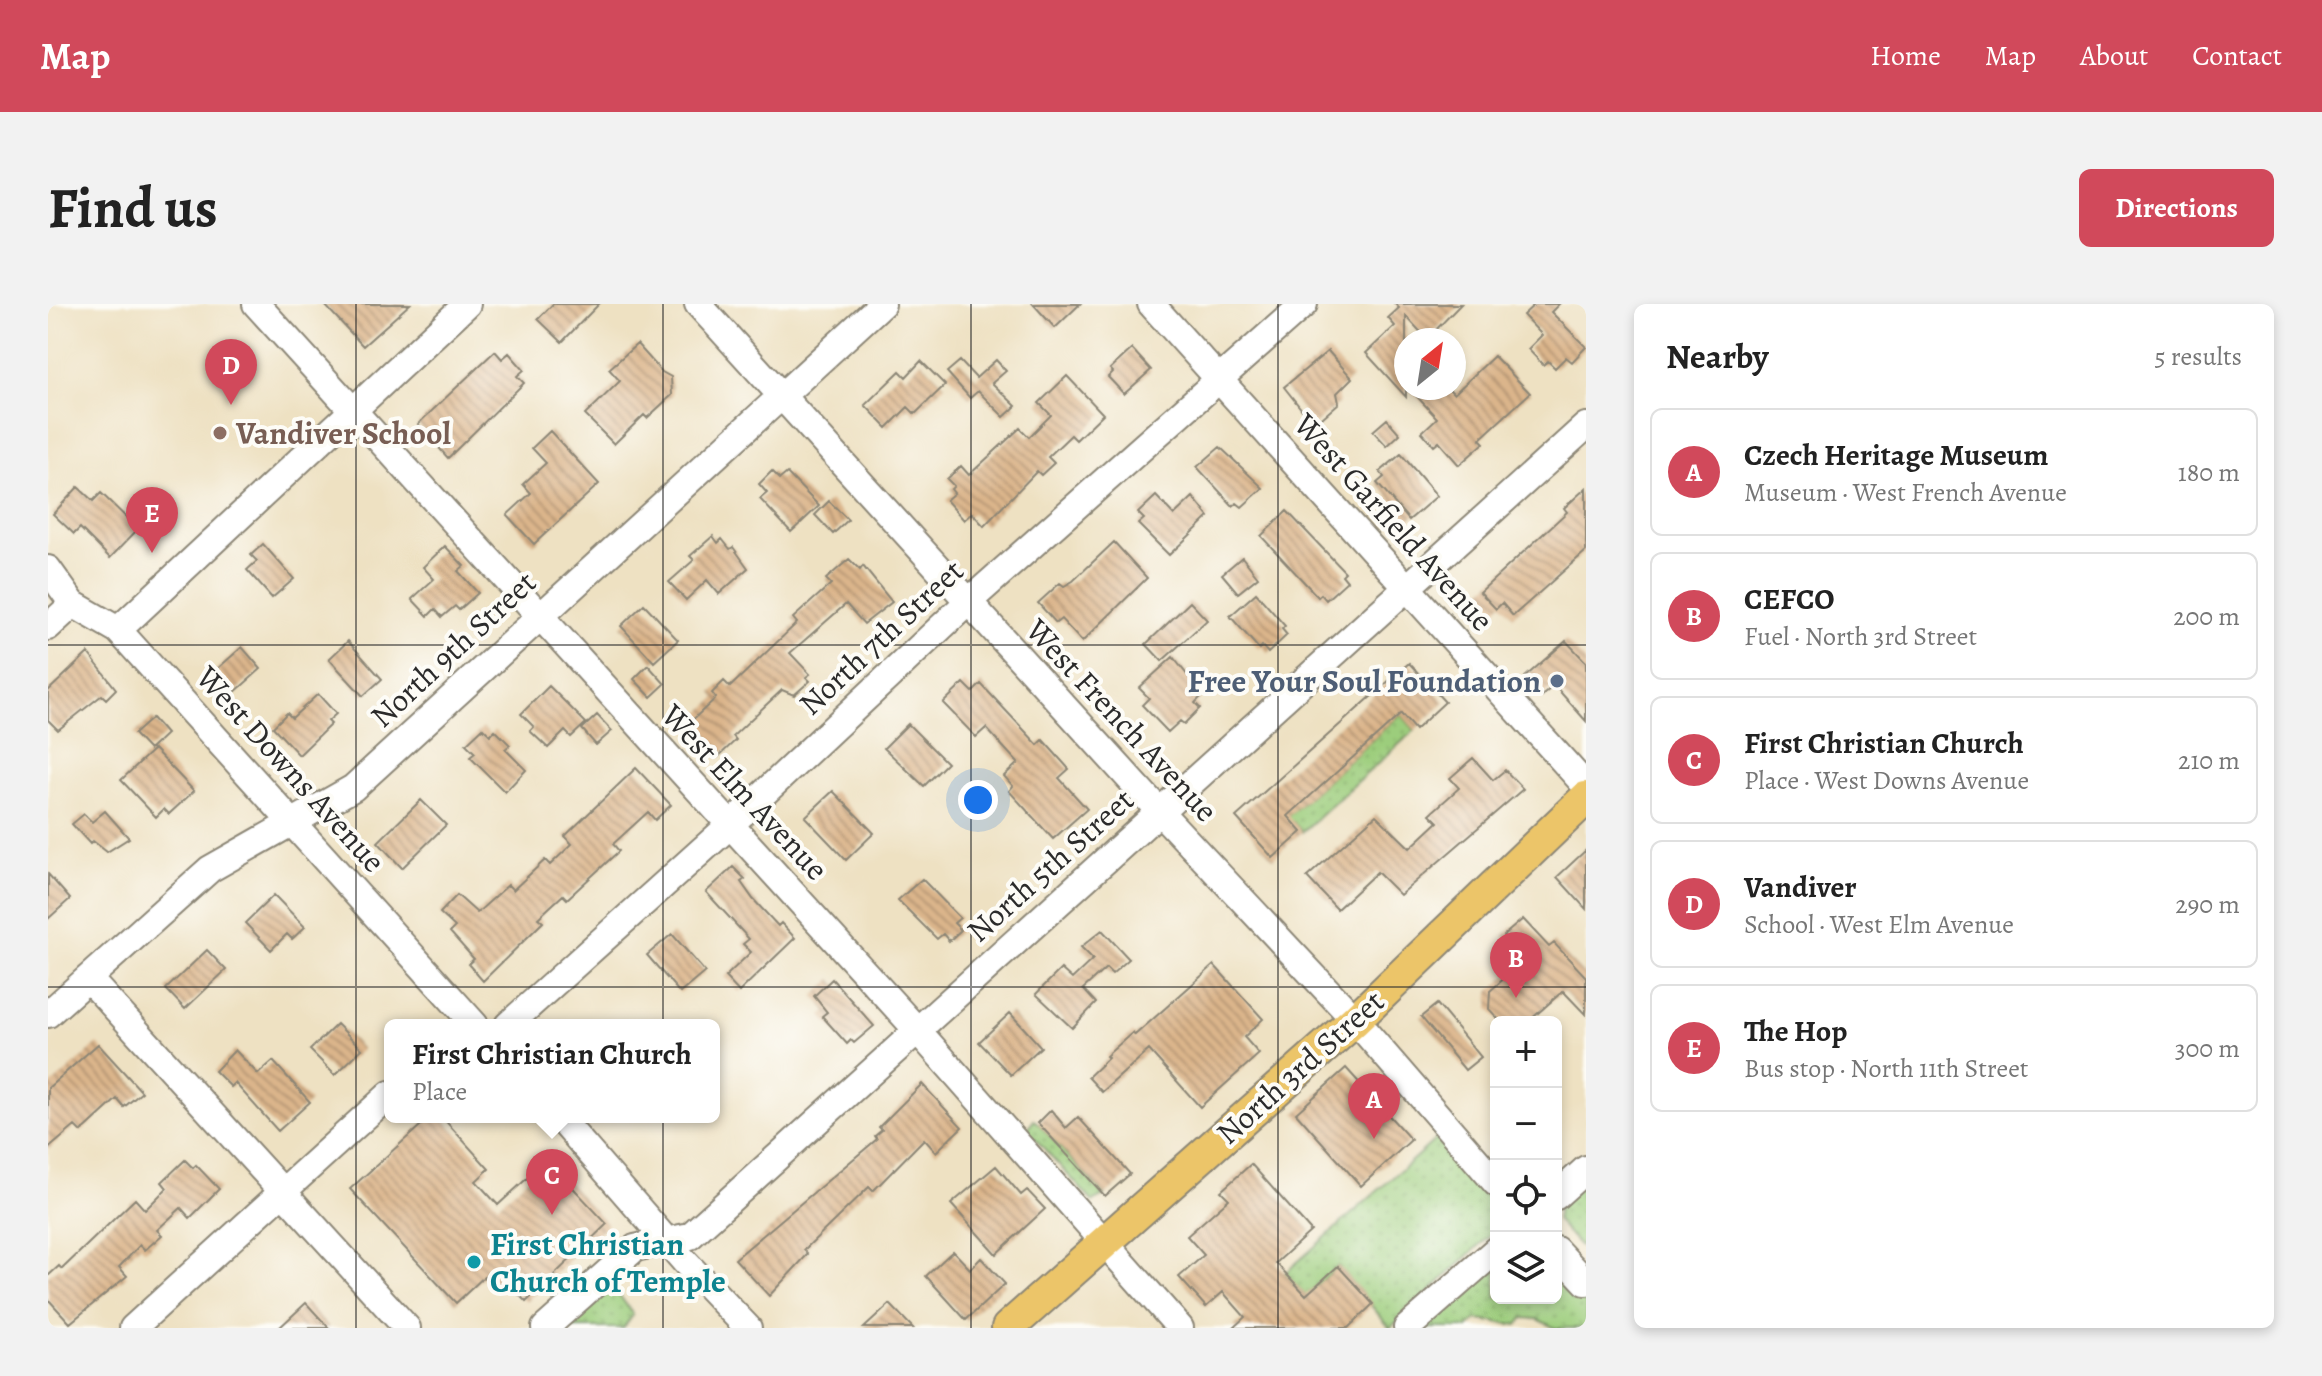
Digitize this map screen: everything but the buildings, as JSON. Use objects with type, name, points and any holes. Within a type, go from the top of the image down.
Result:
[{"type":"main road","name":"North 3rd Street","points":[[1008,1328],[1355,1020],[1586,798]]},
{"type":"street","name":"West Elm Avenue","points":[[256,304],[537,617],[918,1031],[1180,1328]]},
{"type":"street","points":[[118,630],[467,304]]},
{"type":"street","name":"West French Avenue","points":[[698,304],[1159,811],[1355,1020],[1490,1176]]},
{"type":"street","name":"North 9th Street","points":[[52,1002],[88,978],[210,869],[353,788],[882,304]]},
{"type":"street","name":"West Garfield Avenue","points":[[1151,304],[1586,786]]},
{"type":"street","name":"North 7th Street","points":[[515,1019],[730,825],[968,602],[1304,304]]},
{"type":"street","name":"North 5th Street","points":[[545,1328],[635,1248],[690,1236],[1586,426]]},
{"type":"street","name":"West Downs Avenue","points":[[48,569],[73,604],[118,630],[293,820],[467,1019]]},
{"type":"street","points":[[48,627],[73,604]]},
{"type":"street","points":[[88,978],[407,1328]]},
{"type":"street","points":[[133,1328],[384,1099]]},
{"type":"street","points":[[564,1123],[668,1243],[748,1328]]},
{"type":"street","points":[[1562,1191],[1586,1169]]},
{"type":"street","points":[[1407,1328],[1490,1255]]},
{"type":"street","points":[[1562,1256],[1586,1282]]},
{"type":"green space","points":[[1401,714],[1415,730],[1302,832],[1293,822],[1283,820]]},
{"type":"green space","points":[[1034,1120],[1105,1196],[1093,1202],[1027,1130]]},
{"type":"green space","points":[[1436,1139],[1490,1199],[1490,1236],[1390,1328],[1338,1266],[1312,1290],[1335,1328],[1285,1273]]},
{"type":"green space","points":[[1586,1181],[1586,1253],[1562,1227],[1562,1203]]},
{"type":"green space","points":[[1490,1268],[1490,1304],[1562,1304],[1562,1278],[1586,1304],[1586,1328],[1555,1328],[1538,1319],[1523,1318],[1518,1325],[1477,1320],[1468,1328],[1423,1328]]},
{"type":"green space","points":[[614,1287],[633,1315],[623,1328],[568,1328]]},
{"type":"place","name":"Vandiver","points":[[231,405]]},
{"type":"place","name":"Vandiver School","points":[[220,433]]},
{"type":"place","name":"The Hop","points":[[152,553]]},
{"type":"place","name":"Free Your Soul Foundation","points":[[1557,681]]},
{"type":"place","name":"CEFCO","points":[[1516,998]]},
{"type":"place","name":"Czech Heritage Museum","points":[[1374,1139]]},
{"type":"place","name":"First Christian Church","points":[[552,1215]]},
{"type":"place","name":"First Christian Church of Temple","points":[[474,1262]]}]
